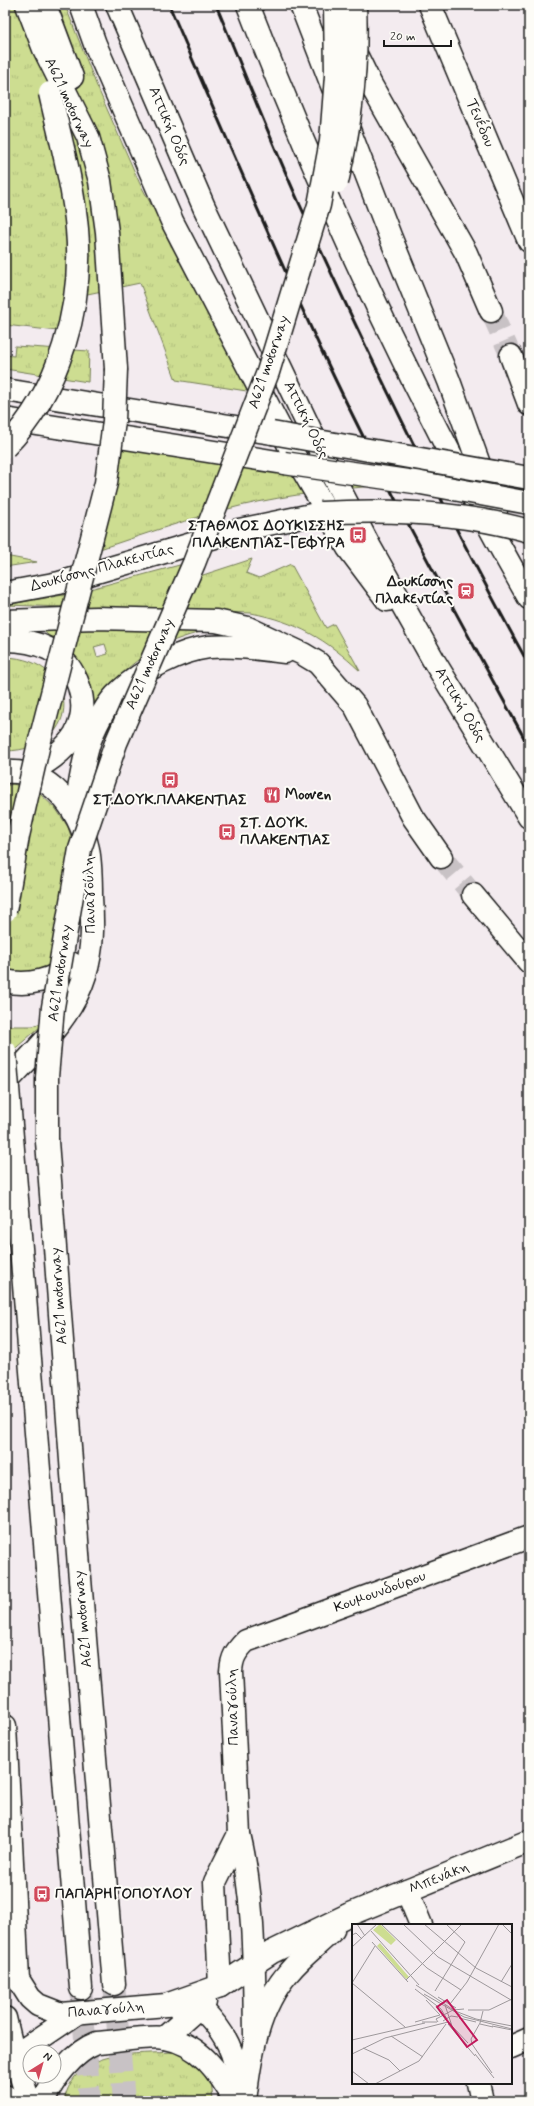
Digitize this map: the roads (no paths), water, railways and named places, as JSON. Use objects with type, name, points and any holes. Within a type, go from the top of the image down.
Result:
[{"type":"main road","points":[[27,5],[44,49],[62,87]]},
{"type":"main road","points":[[5,447],[18,434],[40,401],[56,371],[63,352],[75,297],[78,254],[77,230],[70,182],[62,87],[45,5]]},
{"type":"main road","points":[[81,5],[95,44],[172,221],[294,456],[348,548],[434,661]]},
{"type":"main road","name":"Αττική Οδός","points":[[117,5],[204,207],[327,465],[371,549],[434,661],[529,817]]},
{"type":"main road","points":[[248,5],[311,162],[365,283],[434,423],[526,593]]},
{"type":"main road","points":[[301,5],[390,236],[449,380],[526,593]]},
{"type":"main road","points":[[332,5],[371,84],[466,253],[491,311]]},
{"type":"main road","name":"A621 motorway","points":[[114,1984],[79,1567],[47,1142],[47,1077],[53,1007],[80,849],[116,743],[194,563],[268,372],[319,205],[331,141],[336,76],[335,5]]},
{"type":"main road","points":[[268,372],[309,270],[335,193],[347,142],[355,73],[355,5]]},
{"type":"main road","name":"Τενέδου","points":[[430,5],[522,214],[529,242]]},
{"type":"main road","name":"A621 motorway","points":[[5,911],[18,836],[38,748],[106,483],[113,428],[116,369],[107,232],[100,180],[88,137],[62,87]]},
{"type":"main road","points":[[511,356],[529,404]]},
{"type":"main road","points":[[5,390],[272,433],[529,478]]},
{"type":"main road","points":[[5,419],[421,483],[529,503]]},
{"type":"main road","name":"Δουκίσσης Πλακεντίας","points":[[5,593],[60,583],[232,532],[321,512],[361,511],[443,515],[529,531]]},
{"type":"main road","points":[[5,621],[96,618],[216,621],[248,628],[303,654],[318,663],[354,706],[413,817],[442,857]]},
{"type":"main road","points":[[5,640],[24,640],[49,649],[60,657],[74,674],[80,686],[82,711],[75,733],[55,756],[43,765],[12,772]]},
{"type":"main road","points":[[75,814],[85,757],[98,722],[120,690],[144,673],[186,652],[209,647],[248,648],[303,654]]},
{"type":"main road","name":"Παναγούλη","points":[[5,1084],[62,1020],[76,997],[85,976],[93,930],[88,850],[75,814],[57,790],[39,778],[12,772]]},
{"type":"main road","points":[[473,895],[529,962]]},
{"type":"main road","points":[[5,981],[33,982],[51,977],[69,965],[93,930]]},
{"type":"main road","name":"A621 motorway","points":[[5,1051],[81,1988]]},
{"type":"main road","name":"Κουμουνδούρου","points":[[235,1652],[246,1641],[529,1537]]},
{"type":"main road","name":"Παναγούλη","points":[[235,1652],[231,1671],[239,1834],[245,1858],[254,1963],[255,2043]]},
{"type":"main road","name":"Παναγούλη","points":[[5,1726],[18,1979],[30,1998],[38,2005],[61,2014],[76,2014],[166,2005],[220,1986],[272,1952],[348,1915]]},
{"type":"main road","name":"Παναγούλη","points":[[220,1986],[215,1882],[239,1834]]},
{"type":"main road","name":"Μπενάκη","points":[[348,1915],[529,1841]]},
{"type":"main road","points":[[407,1891],[421,1924]]},
{"type":"main road","name":"Παναγούλη","points":[[245,2101],[255,2043],[262,2017],[274,1993],[288,1973],[348,1915]]},
{"type":"main road","points":[[164,2038],[200,2007],[220,1986]]},
{"type":"main road","points":[[166,2005],[200,2007],[218,2026],[230,2045],[237,2068],[242,2101]]},
{"type":"main road","points":[[10,2058],[76,2014]]},
{"type":"main road","points":[[5,2018],[10,2058],[28,2101]]},
{"type":"main road","points":[[43,2101],[55,2080],[68,2064],[88,2046],[97,2043],[164,2038],[196,2051],[211,2063],[235,2101]]},
{"type":"main road","points":[[512,2048],[529,2039]]},
{"type":"main road","points":[[512,2048],[529,2053]]},
{"type":"main road","points":[[478,2084],[482,2101]]},
{"type":"main road","points":[[5,2096],[13,2101]]},
{"type":"tunnel","points":[[491,311],[511,356]]},
{"type":"tunnel","points":[[441,857],[473,895]]},
{"type":"tunnel","points":[[114,1984],[124,2101]]},
{"type":"tunnel","points":[[81,1988],[90,2101]]},
{"type":"railway","points":[[169,5],[325,358],[373,456],[424,554],[529,747]]},
{"type":"railway","points":[[216,5],[289,180],[354,322],[468,552],[529,665]]},
{"type":"place","name":"ΣΤΑΘΜΟΣ ΔΟΥΚΙΣΣΗΣ ΠΛΑΚΕΝΤΙΑΣ-ΓΕΦΥΡΑ","points":[[358,535]]},
{"type":"place","name":"Δουκίσσης Πλακεντίας","points":[[466,591]]},
{"type":"place","name":"ΣΤ.ΔΟΥΚ.ΠΛΑΚΕΝΤΙΑΣ","points":[[170,780]]},
{"type":"place","name":"Mooven","points":[[272,795]]},
{"type":"place","name":"ΣΤ. ΔΟΥΚ. ΠΛΑΚΕΝΤΙΑΣ","points":[[227,832]]},
{"type":"place","name":"ΠΑΠΑΡΗΓΟΠΟΥΛΟΥ","points":[[42,1894]]}]
